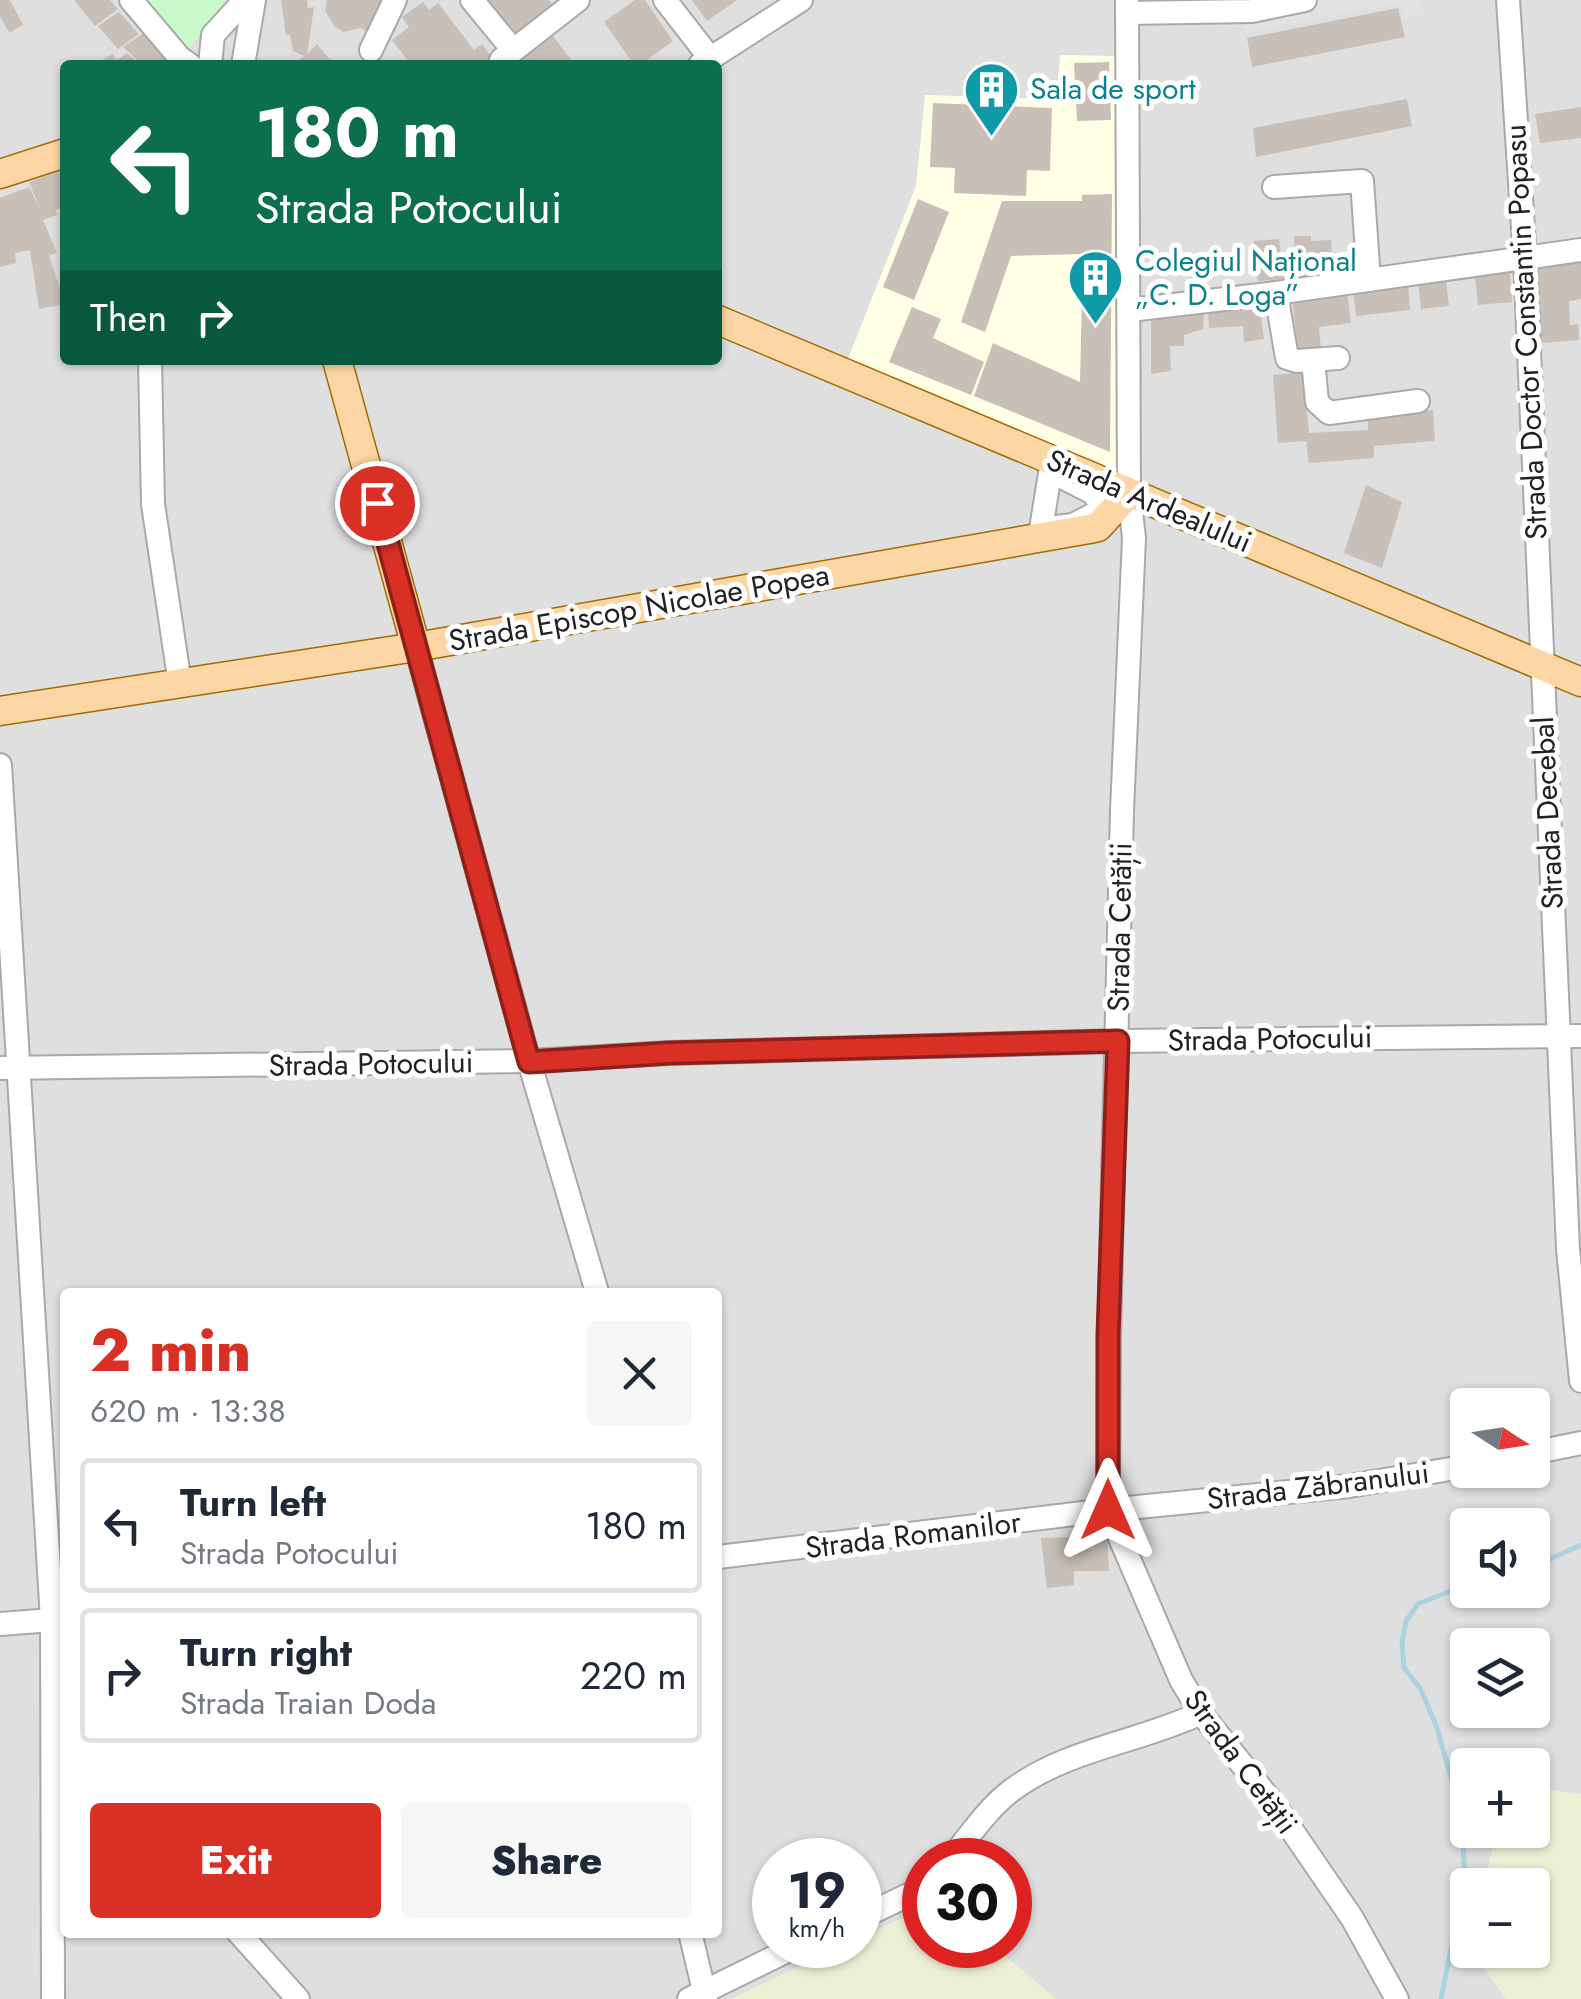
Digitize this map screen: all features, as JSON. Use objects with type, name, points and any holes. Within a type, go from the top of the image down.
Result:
[{"type":"main road","points":[[0,174],[60,155]]},
{"type":"main road","name":"Strada Ardealului","points":[[722,322],[1051,466],[1129,492],[1581,682]]},
{"type":"main road","points":[[338,365],[416,647]]},
{"type":"main road","name":"Strada Episcop Nicolae Popea","points":[[0,710],[416,647],[1041,533],[1098,527],[1129,492]]},
{"type":"street","points":[[131,0],[183,60]]},
{"type":"street","points":[[211,60],[214,35],[245,0]]},
{"type":"street","points":[[244,60],[254,0]]},
{"type":"street","points":[[384,60],[368,48],[395,0]]},
{"type":"street","points":[[472,0],[506,58],[578,0]]},
{"type":"street","points":[[665,0],[704,60]]},
{"type":"street","points":[[708,60],[801,0]]},
{"type":"street","points":[[1127,6],[1252,11],[1305,0]]},
{"type":"street","name":"Strada Doctor Constantin Popasu","points":[[1508,0],[1524,258],[1541,665]]},
{"type":"street","name":"Strada Cetății","points":[[1127,6],[1129,492],[1134,538],[1126,688],[1108,1336],[1108,1510],[1168,1652],[1201,1713],[1276,1807],[1352,1918],[1397,1999]]},
{"type":"street","points":[[1274,187],[1362,181],[1369,280]]},
{"type":"street","points":[[1130,310],[1581,250]]},
{"type":"street","points":[[1276,293],[1287,358],[1297,362],[1338,358]]},
{"type":"street","points":[[1313,360],[1317,402],[1323,410],[1339,413],[1418,401]]},
{"type":"street","points":[[150,365],[153,504],[180,684]]},
{"type":"street","points":[[1051,466],[1093,493],[1100,503],[1098,512],[1090,518],[1041,533],[1051,466]]},
{"type":"street","points":[[416,647],[529,1062],[596,1288]]},
{"type":"street","name":"Strada Decebal","points":[[1541,665],[1570,1036],[1568,1250],[1581,1381]]},
{"type":"street","points":[[0,765],[8,1068],[58,1619],[53,1999]]},
{"type":"street","name":"Strada Potocului","points":[[8,1068],[529,1062],[669,1053],[1118,1041],[1570,1036]]},
{"type":"street","points":[[1550,1449],[1581,1443]]},
{"type":"street","name":"Strada Zăbranului","points":[[1108,1510],[1349,1486],[1450,1469]]},
{"type":"street","name":"Strada Romanilor","points":[[722,1558],[1108,1510]]},
{"type":"street","points":[[0,1624],[58,1619]]},
{"type":"street","points":[[968,1838],[1010,1791],[1032,1776],[1089,1752],[1168,1729],[1201,1713]]},
{"type":"street","points":[[243,1938],[298,1999]]},
{"type":"street","points":[[691,1938],[700,1996],[754,1968]]},
{"type":"shaded area","points":[[0,0],[1581,0],[1581,1794],[1550,1790],[1550,1748],[1450,1748],[1450,1848],[1492,1848],[1488,1868],[1450,1868],[1450,1968],[1484,1968],[1506,1999],[1056,1999],[1019,1968],[1032,1968],[1032,1838],[902,1838],[902,1918],[882,1928],[882,1838],[752,1838],[752,1968],[796,1968],[731,1999],[0,1999]]},
{"type":"shaded area","points":[[1241,0],[1421,0],[1424,14],[1404,19],[1399,3],[1245,32]]},
{"type":"shaded area","points":[[1060,55],[1117,56],[1117,473],[848,359],[916,186],[925,95],[1057,99]]},
{"type":"shaded area","points":[[1550,1790],[1581,1794],[1581,1999],[1506,1999],[1484,1968],[1550,1968],[1550,1868],[1488,1868],[1492,1848],[1550,1848]]},
{"type":"shaded area","points":[[902,1918],[902,1968],[1019,1968],[1056,1999],[731,1999],[796,1968],[882,1968],[882,1928]]},
{"type":"green space","points":[[144,0],[232,0],[188,49]]},
{"type":"building","points":[[0,0],[10,0],[23,25],[9,33],[0,16]]},
{"type":"building","points":[[74,0],[110,0],[118,9],[95,26]]},
{"type":"building","points":[[281,0],[307,0],[308,8],[314,7],[307,54],[317,44],[330,60],[300,60],[304,56],[293,51],[290,35],[286,35]]},
{"type":"building","points":[[327,0],[387,0],[371,34],[361,28],[344,32],[335,27],[325,11]]},
{"type":"building","points":[[482,0],[549,0],[553,5],[511,38]]},
{"type":"building","points":[[635,0],[645,0],[673,41],[647,60],[631,60],[604,22]]},
{"type":"building","points":[[692,0],[737,0],[707,21]]},
{"type":"building","points":[[423,2],[429,10],[438,3],[474,50],[482,44],[494,60],[407,60],[392,40],[409,27],[402,17]]},
{"type":"building","points":[[1398,8],[1405,37],[1252,67],[1247,38]]},
{"type":"building","points":[[119,12],[139,34],[118,49],[98,26]]},
{"type":"building","points":[[547,28],[571,60],[524,60],[516,49]]},
{"type":"building","points":[[145,32],[170,60],[137,60],[123,47]]},
{"type":"building","points":[[1109,62],[1111,120],[1077,121],[1074,63]]},
{"type":"building","points":[[1407,99],[1412,126],[1256,157],[1253,128]]},
{"type":"building","name":"Sala de sport","points":[[933,103],[1052,108],[1050,171],[1027,170],[1026,196],[954,193],[955,168],[930,167]]},
{"type":"building","points":[[1581,107],[1581,138],[1540,143],[1535,114]]},
{"type":"building","points":[[60,171],[60,209],[56,210],[57,215],[43,220],[57,253],[49,255],[60,289],[60,305],[39,309],[30,250],[15,253],[16,263],[0,267],[0,198],[29,187],[40,209],[29,182]]},
{"type":"building","name":"Colegiul Național „C. D. Loga”","points":[[1112,194],[1110,452],[974,396],[993,343],[1080,382],[1083,254],[1011,256],[985,332],[961,322],[1002,201],[1082,201],[1082,195]]},
{"type":"building","points":[[918,199],[949,212],[914,300],[883,287]]},
{"type":"building","points":[[1294,236],[1311,236],[1311,241],[1331,240],[1333,272],[1287,279],[1284,261],[1295,260]]},
{"type":"building","points":[[1279,239],[1284,279],[1258,281],[1254,241]]},
{"type":"building","points":[[1581,263],[1581,299],[1569,301],[1570,325],[1578,324],[1579,340],[1541,343],[1537,269]]},
{"type":"building","points":[[1510,273],[1512,302],[1478,305],[1475,276]]},
{"type":"building","points":[[1446,279],[1449,306],[1421,309],[1418,282]]},
{"type":"building","points":[[1408,284],[1410,310],[1356,316],[1353,291]]},
{"type":"building","points":[[1347,291],[1351,323],[1319,327],[1321,348],[1298,351],[1292,296]]},
{"type":"building","points":[[1259,303],[1264,339],[1244,342],[1243,326],[1209,328],[1208,309]]},
{"type":"building","points":[[912,307],[941,319],[933,338],[984,362],[971,395],[889,362]]},
{"type":"building","points":[[1204,309],[1203,329],[1184,335],[1184,346],[1170,346],[1171,371],[1151,374],[1151,315]]},
{"type":"building","points":[[1303,372],[1309,433],[1368,430],[1368,417],[1433,410],[1435,441],[1374,446],[1374,458],[1309,463],[1306,441],[1278,443],[1273,375]]},
{"type":"building","points":[[1366,485],[1402,502],[1382,568],[1344,553]]},
{"type":"building","points":[[1107,1536],[1109,1571],[1074,1571],[1074,1585],[1047,1588],[1041,1538]]},
{"type":"waterway","points":[[1550,1559],[1581,1545]]},
{"type":"waterway","points":[[1441,1999],[1465,1878],[1461,1812],[1436,1725],[1420,1688],[1404,1668],[1402,1643],[1406,1621],[1418,1604],[1450,1591]]},
{"type":"place","name":"Sala de sport","points":[[991,138]]},
{"type":"place","name":"Colegiul Național „C. D. Loga”","points":[[1096,327]]},
{"type":"route","points":[[377,503],[529,1062],[669,1053],[1118,1041],[1108,1336],[1108,1510]]}]
